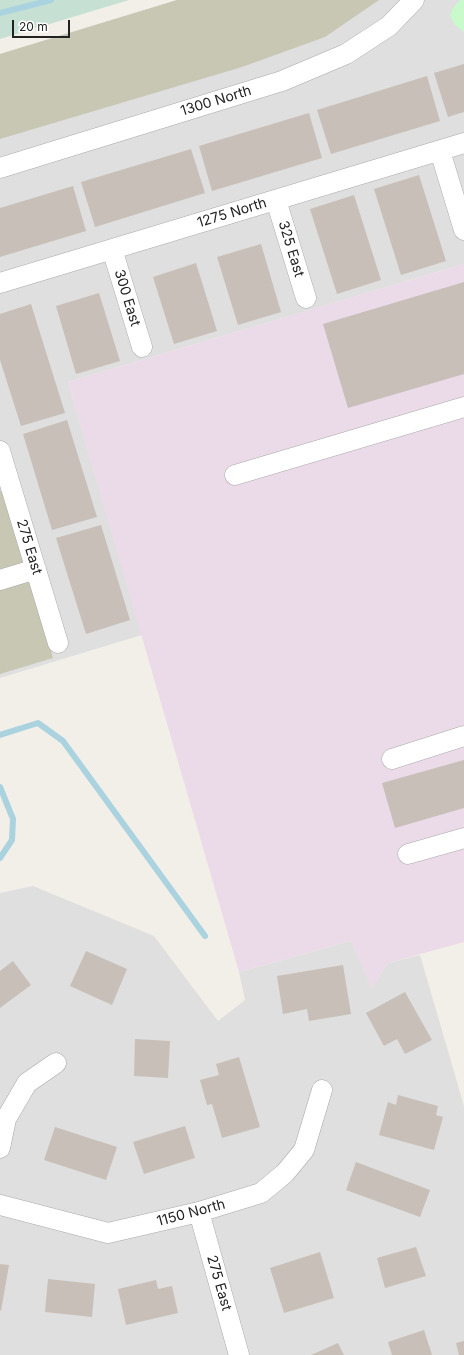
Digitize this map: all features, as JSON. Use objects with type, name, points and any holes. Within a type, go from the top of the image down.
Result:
[{"type":"street","name":"1300 North","points":[[0,168],[282,81],[346,54],[389,26],[414,0]]},
{"type":"street","name":"1275 North","points":[[0,282],[464,144]]},
{"type":"street","points":[[440,151],[464,230]]},
{"type":"street","name":"325 East","points":[[276,200],[306,298]]},
{"type":"street","name":"300 East","points":[[112,249],[142,347]]},
{"type":"street","points":[[235,476],[464,407]]},
{"type":"street","name":"275 East","points":[[0,452],[58,643]]},
{"type":"street","points":[[0,580],[36,569]]},
{"type":"street","points":[[392,759],[464,736]]},
{"type":"street","points":[[408,854],[464,838]]},
{"type":"street","points":[[0,1148],[6,1119],[27,1082],[56,1063]]},
{"type":"street","name":"1150 North","points":[[0,1205],[108,1233],[199,1212],[261,1193],[285,1173],[304,1150],[322,1090]]},
{"type":"street","name":"275 East","points":[[199,1212],[239,1355]]},
{"type":"shaded area","points":[[0,0],[129,0],[0,39]]},
{"type":"shaded area","points":[[177,0],[464,0],[464,264],[68,382],[142,635],[0,678],[0,54]]},
{"type":"shaded area","points":[[177,0],[379,0],[325,37],[242,67],[0,139],[0,54]]},
{"type":"shaded area","points":[[464,264],[464,942],[388,963],[372,988],[351,941],[239,972],[68,382]]},
{"type":"shaded area","points":[[1,490],[53,658],[0,674],[0,491]]},
{"type":"shaded area","points":[[33,886],[154,936],[218,1021],[245,1000],[239,972],[351,941],[372,987],[388,963],[420,955],[464,1106],[464,1355],[0,1355],[0,893]]},
{"type":"green space","points":[[460,0],[464,0],[464,32],[455,25],[450,15],[453,8]]},
{"type":"building","points":[[464,64],[464,112],[448,117],[434,73]]},
{"type":"building","points":[[427,76],[440,121],[331,154],[317,110]]},
{"type":"building","points":[[309,113],[322,158],[212,191],[199,146]]},
{"type":"building","points":[[191,149],[205,193],[95,227],[81,182]]},
{"type":"building","points":[[419,175],[446,261],[401,275],[374,189]]},
{"type":"building","points":[[73,186],[86,231],[0,257],[0,208]]},
{"type":"building","points":[[354,195],[381,280],[337,294],[310,209]]},
{"type":"building","points":[[261,244],[281,312],[238,325],[217,257]]},
{"type":"building","points":[[196,263],[217,331],[174,344],[153,277]]},
{"type":"building","points":[[464,282],[464,374],[348,408],[323,324]]},
{"type":"building","points":[[99,293],[120,361],[76,374],[56,306]]},
{"type":"building","points":[[31,304],[65,413],[21,426],[0,360],[0,314]]},
{"type":"building","points":[[67,420],[97,517],[52,530],[23,434]]},
{"type":"building","points":[[101,525],[130,620],[86,634],[56,538]]},
{"type":"building","points":[[464,760],[464,808],[395,828],[382,783]]},
{"type":"building","points":[[86,951],[127,969],[112,1005],[70,986]]},
{"type":"building","points":[[13,961],[31,985],[0,1008],[0,971]]},
{"type":"building","points":[[343,965],[351,1014],[309,1021],[307,1009],[283,1014],[277,976]]},
{"type":"building","points":[[405,992],[432,1040],[405,1054],[397,1039],[384,1046],[366,1013]]},
{"type":"building","points":[[135,1039],[170,1041],[168,1078],[134,1076]]},
{"type":"building","points":[[239,1057],[260,1127],[222,1138],[212,1104],[207,1105],[200,1080],[219,1075],[216,1064]]},
{"type":"building","points":[[398,1095],[438,1106],[436,1115],[443,1117],[434,1150],[379,1135],[388,1102],[396,1105]]},
{"type":"building","points":[[185,1126],[195,1158],[144,1174],[133,1142]]},
{"type":"building","points":[[55,1127],[117,1147],[106,1180],[44,1160]]},
{"type":"building","points":[[356,1162],[430,1190],[420,1217],[346,1190]]},
{"type":"building","points":[[416,1247],[426,1276],[385,1288],[377,1258]]},
{"type":"building","points":[[320,1252],[334,1298],[284,1313],[270,1268]]},
{"type":"building","points":[[0,1264],[9,1265],[1,1311],[0,1310]]},
{"type":"building","points":[[48,1279],[95,1284],[92,1317],[45,1312]]},
{"type":"building","points":[[156,1280],[158,1289],[172,1286],[178,1313],[126,1325],[118,1289]]},
{"type":"building","points":[[424,1330],[432,1355],[392,1355],[388,1342]]},
{"type":"building","points":[[464,1341],[464,1355],[459,1355],[456,1343]]},
{"type":"building","points":[[338,1343],[344,1355],[311,1355]]},
{"type":"waterway","points":[[0,13],[51,0]]},
{"type":"waterway","points":[[0,735],[38,723],[63,741],[205,936]]},
{"type":"waterway","points":[[0,787],[13,819],[12,840],[0,858]]}]
